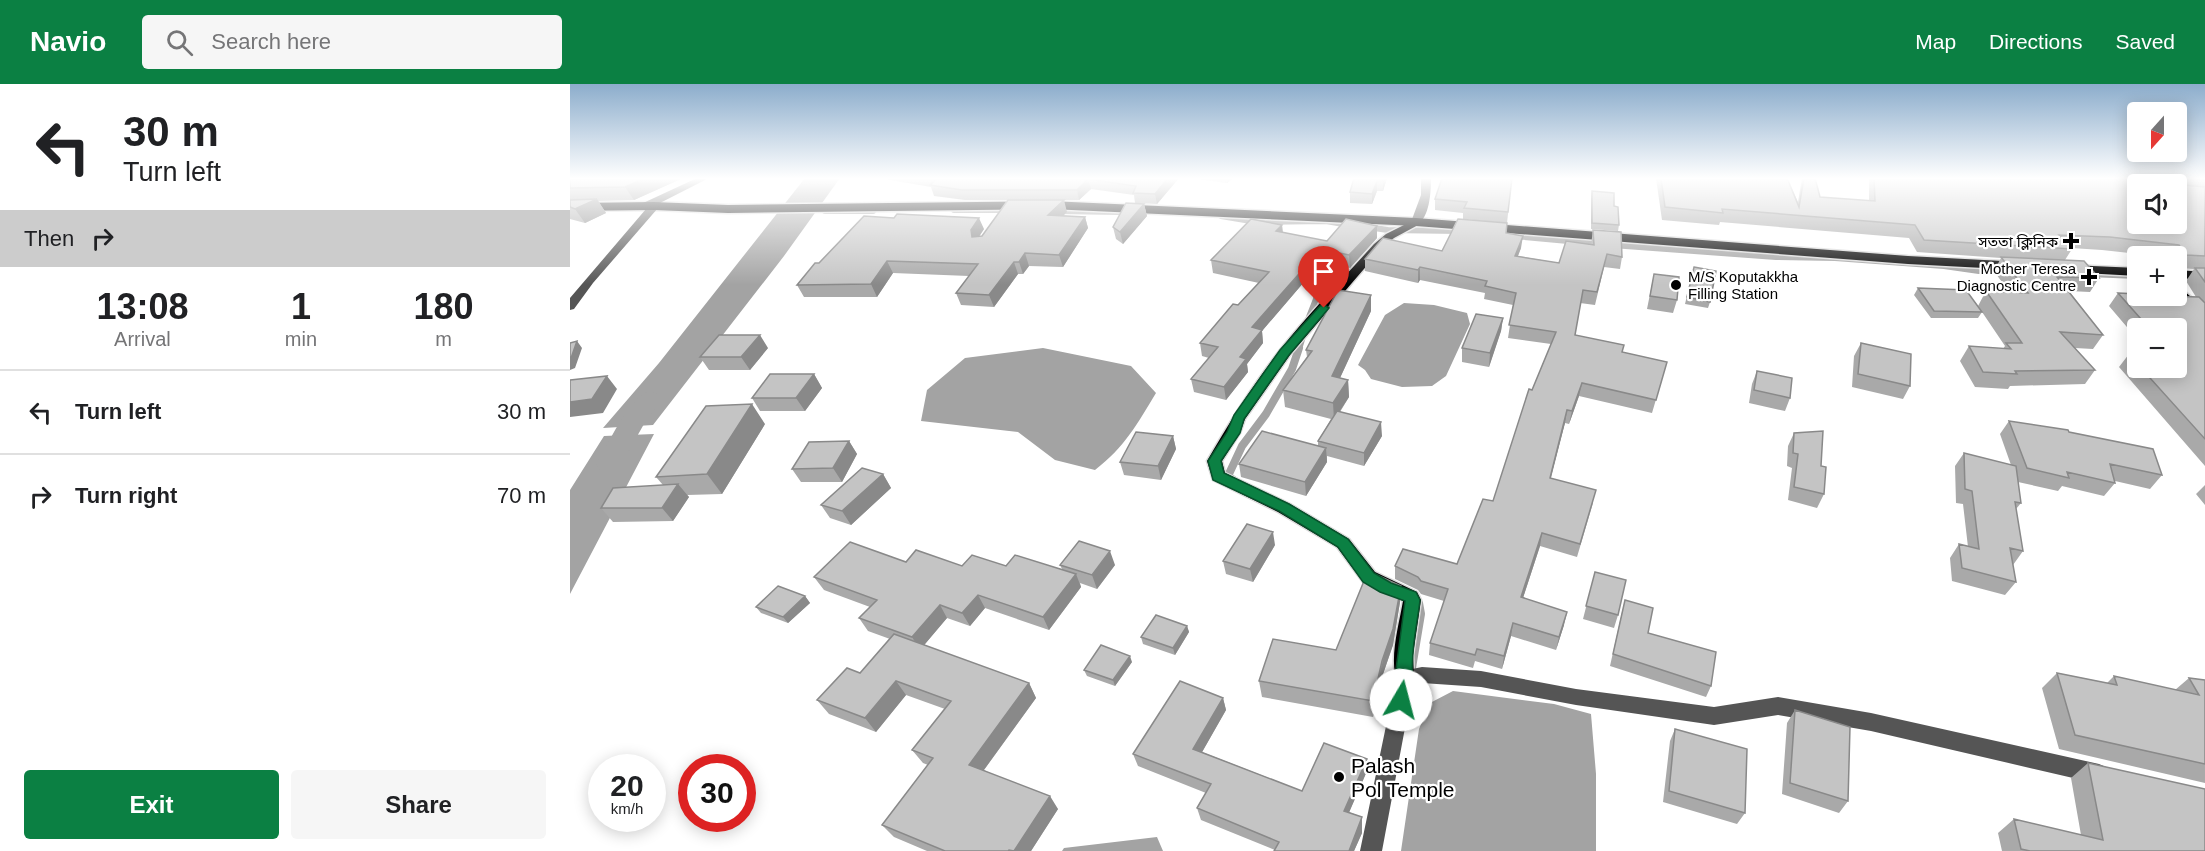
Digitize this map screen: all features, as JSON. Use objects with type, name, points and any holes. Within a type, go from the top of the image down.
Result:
[{"type":"highway","points":[[1234,214],[1416,222],[1908,260],[2034,267]]},
{"type":"highway","points":[[2057,268],[2127,271]]},
{"type":"highway","points":[[2187,275],[2205,276]]},
{"type":"main road","points":[[1405,678],[1404,655],[1413,600],[1411,597],[1369,577],[1343,543],[1284,508],[1218,476],[1214,461],[1233,433],[1238,418],[1291,345],[1378,246],[1390,236],[1416,222]]},
{"type":"main road","points":[[2187,298],[2205,316]]},
{"type":"street","points":[[570,306],[643,214]]},
{"type":"street","points":[[1416,222],[1419,214]]},
{"type":"street","points":[[1371,851],[1405,678],[1422,675],[1481,679],[1576,697],[1714,716],[1778,706],[1871,722],[2119,778]]},
{"type":"shaded area","points":[[777,214],[814,214],[653,425],[603,428],[659,363]]},
{"type":"shaded area","points":[[1404,303],[1434,305],[1467,313],[1470,324],[1446,376],[1432,386],[1402,387],[1371,379],[1358,365],[1385,315]]},
{"type":"shaded area","points":[[1043,348],[1131,366],[1156,393],[1122,444],[1095,470],[1055,460],[1018,432],[921,421],[927,390],[965,358]]},
{"type":"shaded area","points":[[654,434],[570,594],[570,490],[604,436]]},
{"type":"shaded area","points":[[1453,691],[1554,704],[1591,714],[1596,774],[1596,851],[1401,851],[1419,729],[1430,703]]},
{"type":"shaded area","points":[[1157,837],[1163,851],[1062,851],[1064,848]]},
{"type":"building","points":[[897,214],[979,218],[971,230],[972,237],[982,236],[998,214],[1049,214],[1085,217],[1059,255],[1025,253],[1019,262],[1014,262],[989,295],[956,293],[978,264],[887,261],[871,284],[797,285],[815,263],[819,263],[864,216],[894,218]]},
{"type":"building","points":[[1120,214],[1136,214],[1120,232],[1113,227]]},
{"type":"building","points":[[1592,214],[1618,214],[1619,225],[1592,223]]},
{"type":"building","points":[[1780,214],[2127,214],[2127,234],[2187,234],[2187,214],[2205,214],[2205,256],[2187,255],[2187,246],[2110,237],[2059,235],[2072,249],[1924,240],[1915,225]]},
{"type":"building","points":[[1251,219],[1282,225],[1276,231],[1327,241],[1346,219],[1377,226],[1349,255],[1321,249],[1252,327],[1262,330],[1240,357],[1246,359],[1224,387],[1191,379],[1218,347],[1200,343],[1233,304],[1238,305],[1269,272],[1211,260]]},
{"type":"building","points":[[1458,219],[1507,223],[1506,233],[1523,236],[1515,256],[1559,263],[1566,241],[1594,245],[1593,230],[1621,232],[1622,257],[1607,254],[1597,292],[1583,290],[1575,335],[1624,345],[1622,352],[1667,362],[1656,400],[1582,383],[1572,411],[1567,410],[1550,478],[1596,490],[1580,544],[1542,533],[1521,597],[1567,612],[1559,637],[1513,623],[1504,656],[1477,649],[1475,655],[1430,643],[1448,589],[1421,581],[1418,577],[1395,566],[1403,549],[1457,564],[1483,499],[1493,501],[1529,389],[1532,390],[1556,332],[1509,325],[1516,293],[1485,286],[1487,281],[1420,267],[1418,270],[1365,259],[1383,238],[1442,251]]},
{"type":"building","points":[[2001,257],[2084,261],[2099,278],[2057,277],[2103,335],[2060,332],[2095,370],[2015,371],[2017,374],[1983,372],[1969,346],[2011,349],[2006,343],[2022,343],[1986,291],[2028,293]]},
{"type":"building","points":[[1694,267],[1716,271],[1710,302],[1687,297]]},
{"type":"building","points":[[2195,268],[2205,268],[2205,282]]},
{"type":"building","points":[[1654,274],[1679,277],[1677,300],[1650,296]]},
{"type":"building","points":[[1918,288],[1966,290],[1982,312],[1934,311]]},
{"type":"building","points":[[1338,290],[1371,295],[1332,376],[1348,380],[1333,403],[1283,390],[1312,351],[1306,350]]},
{"type":"building","points":[[2118,293],[2127,293],[2127,303]]},
{"type":"building","points":[[2187,297],[2199,297],[2205,303],[2205,439],[2150,378],[2187,378],[2187,318],[2140,318],[2130,306],[2187,306]]},
{"type":"building","points":[[1476,314],[1503,318],[1490,353],[1462,348]]},
{"type":"building","points":[[719,335],[760,335],[741,357],[700,357]]},
{"type":"building","points":[[577,341],[570,361],[570,343]]},
{"type":"building","points":[[1861,343],[1911,354],[1910,386],[1858,374]]},
{"type":"building","points":[[1757,371],[1792,378],[1790,398],[1754,390]]},
{"type":"building","points":[[770,374],[814,374],[796,398],[752,398]]},
{"type":"building","points":[[607,376],[592,399],[570,402],[570,380]]},
{"type":"building","points":[[752,404],[707,474],[656,477],[706,406]]},
{"type":"building","points":[[1337,411],[1381,422],[1364,453],[1318,441]]},
{"type":"building","points":[[2009,421],[2068,430],[2153,449],[2162,475],[2110,464],[2115,483],[2067,472],[2069,478],[2027,468]]},
{"type":"building","points":[[1262,431],[1326,448],[1305,482],[1239,464]]},
{"type":"building","points":[[1823,431],[1821,466],[1826,467],[1824,494],[1794,487],[1798,454],[1793,453],[1794,433]]},
{"type":"building","points":[[1136,432],[1173,436],[1158,466],[1120,462]]},
{"type":"building","points":[[849,441],[833,468],[792,469],[809,442]]},
{"type":"building","points":[[1964,453],[2016,466],[2021,503],[2015,502],[2023,551],[2010,548],[2016,582],[1962,568],[1959,544],[1979,549],[1972,491],[1965,489]]},
{"type":"building","points":[[862,468],[883,474],[842,511],[821,505]]},
{"type":"building","points":[[678,484],[662,508],[601,508],[613,488]]},
{"type":"building","points":[[1247,524],[1273,532],[1250,569],[1223,561]]},
{"type":"building","points":[[1079,541],[1110,551],[1092,575],[1060,565]]},
{"type":"building","points":[[850,542],[906,562],[916,550],[962,566],[972,555],[1006,566],[1015,555],[1076,574],[1043,617],[978,595],[962,613],[940,605],[912,637],[859,618],[877,600],[814,577]]},
{"type":"building","points":[[1368,571],[1401,586],[1393,629],[1382,661],[1373,701],[1259,681],[1273,639],[1336,650]]},
{"type":"building","points":[[1595,572],[1626,580],[1618,615],[1586,606]]},
{"type":"building","points":[[778,586],[805,596],[783,617],[756,607]]},
{"type":"building","points":[[1625,600],[1653,608],[1648,633],[1716,652],[1711,686],[1613,654]]},
{"type":"building","points":[[1156,615],[1187,626],[1173,648],[1141,637]]},
{"type":"building","points":[[894,634],[1029,683],[969,765],[1050,796],[1014,851],[945,851],[882,825],[933,758],[912,750],[951,701],[896,681],[865,718],[817,700],[847,668],[860,673]]},
{"type":"building","points":[[1101,645],[1130,656],[1113,680],[1084,670]]},
{"type":"building","points":[[2057,673],[2117,685],[2114,676],[2199,695],[2189,678],[2205,680],[2205,764],[2075,735]]},
{"type":"building","points":[[1180,681],[1223,698],[1193,749],[1302,791],[1324,743],[1367,759],[1344,811],[1362,817],[1349,851],[1274,851],[1279,842],[1197,808],[1211,784],[1133,754]]},
{"type":"building","points":[[1795,710],[1850,727],[1848,801],[1790,783]]},
{"type":"building","points":[[1675,729],[1747,749],[1745,813],[1669,791]]},
{"type":"building","points":[[2088,763],[2205,789],[2205,851],[2030,851],[2021,849],[2014,819],[2103,840]]},
{"type":"waterway","points":[[1221,216],[1257,222],[1326,221],[1349,225]]},
{"type":"waterway","points":[[1367,227],[1388,230],[1460,231]]},
{"type":"waterway","points":[[1514,236],[1601,244]]},
{"type":"waterway","points":[[1612,245],[1776,257],[1835,258],[1944,266],[1979,271],[2004,270]]},
{"type":"waterway","points":[[1307,322],[1316,299],[1321,264],[1319,261],[1322,256]]},
{"type":"waterway","points":[[2088,274],[2127,276]]},
{"type":"waterway","points":[[2187,279],[2205,280]]},
{"type":"waterway","points":[[1299,349],[1304,333]]},
{"type":"waterway","points":[[1235,481],[1228,476],[1242,446],[1266,414],[1292,369],[1299,348]]},
{"type":"waterway","points":[[609,464],[634,420],[650,399]]},
{"type":"waterway","points":[[1411,668],[1420,614],[1418,603]]},
{"type":"place","name":"সততা ক্লিনিক","points":[[2071,241]]},
{"type":"place","name":"Mother Teresa Diagnostic Centre","points":[[2089,277]]},
{"type":"place","name":"M/S Koputakkha Filling Station","points":[[1676,285]]},
{"type":"place","name":"Palash Pol Temple","points":[[1339,777]]},
{"type":"route","points":[[1324,308],[1285,352],[1238,418],[1233,433],[1214,461],[1218,476],[1284,508],[1343,543],[1369,577],[1411,597],[1413,600],[1405,644],[1405,678],[1401,700]]}]
